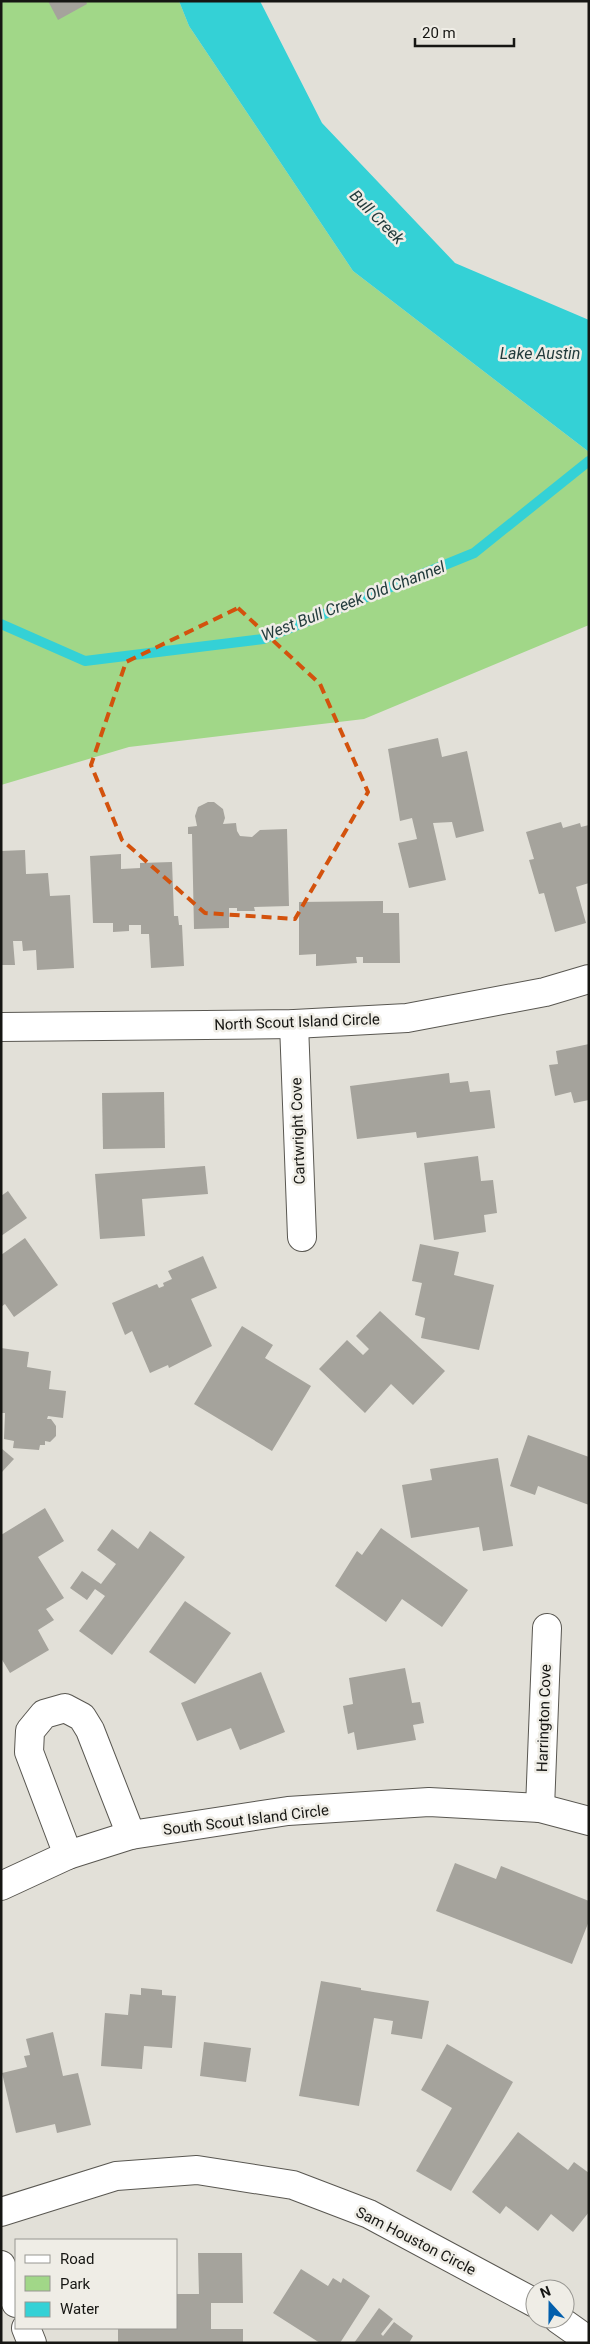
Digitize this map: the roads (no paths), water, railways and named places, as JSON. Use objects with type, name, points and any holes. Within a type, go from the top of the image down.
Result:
[{"type":"street","name":"North Scout Island Circle","points":[[1,1026],[294,1024],[407,1018],[544,992],[589,979]]},
{"type":"street","name":"Cartwright Cove","points":[[294,1024],[302,1237]]},
{"type":"street","name":"Harrington Cove","points":[[540,1808],[547,1628]]},
{"type":"street","points":[[68,1855],[29,1752],[30,1731],[44,1714],[65,1708],[82,1717],[90,1730],[131,1835]]},
{"type":"street","name":"South Scout Island Circle","points":[[1,1886],[68,1855],[131,1835],[298,1810],[429,1802],[540,1808],[589,1822]]},
{"type":"street","name":"Sam Houston Circle","points":[[1,2212],[116,2176],[197,2170],[293,2185],[369,2214],[525,2298]]},
{"type":"street","points":[[1,2265],[15,2300]]},
{"type":"street","points":[[26,2329],[32,2343]]},
{"type":"street","points":[[572,2329],[589,2341]]},
{"type":"water","name":"Lake Austin","points":[[179,1],[260,1],[322,123],[455,263],[589,320],[589,452],[353,271],[189,26]]},
{"type":"waterway","name":"West Bull Creek Old Channel","points":[[1,624],[85,661],[263,639],[474,553],[589,461]]},
{"type":"water label","name":"Bull Creek","points":[[377,217]]}]
